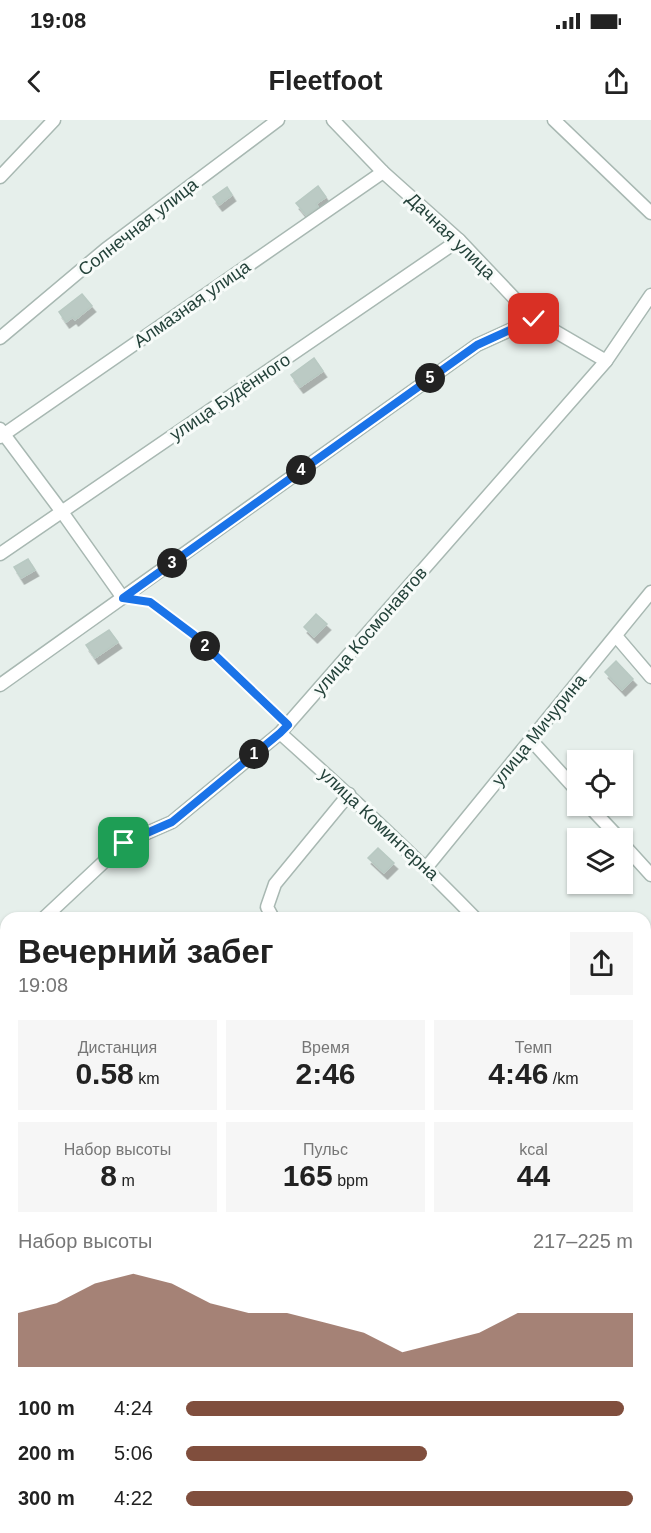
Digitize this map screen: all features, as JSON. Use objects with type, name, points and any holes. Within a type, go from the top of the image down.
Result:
[{"type":"street","points":[[0,177],[54,120]]},
{"type":"street","name":"Солнечная улица","points":[[0,338],[106,249],[278,120]]},
{"type":"street","name":"Дачная улица","points":[[333,120],[383,172],[459,240],[534,319],[606,361]]},
{"type":"street","points":[[554,120],[651,213]]},
{"type":"street","name":"Алмазная улица","points":[[2,433],[383,172]]},
{"type":"street","name":"улица Будённого","points":[[0,554],[459,240]]},
{"type":"street","name":"улица Космонавтов","points":[[50,912],[124,843],[172,822],[284,729],[606,361],[651,295]]},
{"type":"street","points":[[0,685],[477,345],[534,319]]},
{"type":"street","points":[[2,433],[123,598]]},
{"type":"street","name":"улица Мичурина","points":[[426,868],[651,592]]},
{"type":"street","points":[[616,636],[651,677]]},
{"type":"street","name":"улица Коминтерна","points":[[284,729],[469,912]]},
{"type":"street","points":[[531,740],[567,780]]},
{"type":"street","points":[[270,912],[267,907],[274,884],[349,794]]},
{"type":"street","points":[[598,816],[610,828]]},
{"type":"street","points":[[633,855],[651,874]]},
{"type":"path","points":[[123,598],[150,602],[194,635],[284,729]]},
{"type":"building","points":[[318,186],[326,197],[316,204],[318,207],[306,215],[296,203]]},
{"type":"building","points":[[227,187],[232,195],[219,205],[213,197]]},
{"type":"building","points":[[82,294],[92,306],[75,320],[73,317],[66,322],[59,312]]},
{"type":"building","points":[[314,358],[323,371],[300,387],[291,375]]},
{"type":"building","points":[[28,559],[35,570],[21,578],[14,567]]},
{"type":"building","points":[[316,614],[327,624],[314,637],[304,627]]},
{"type":"building","points":[[109,630],[118,642],[95,658],[86,645]]},
{"type":"building","points":[[616,661],[633,679],[622,690],[605,672]]},
{"type":"building","points":[[378,848],[394,863],[384,873],[368,858]]},
{"type":"route","points":[[124,843],[172,822],[288,725],[194,635],[150,602],[123,598],[477,345],[534,319]]}]
